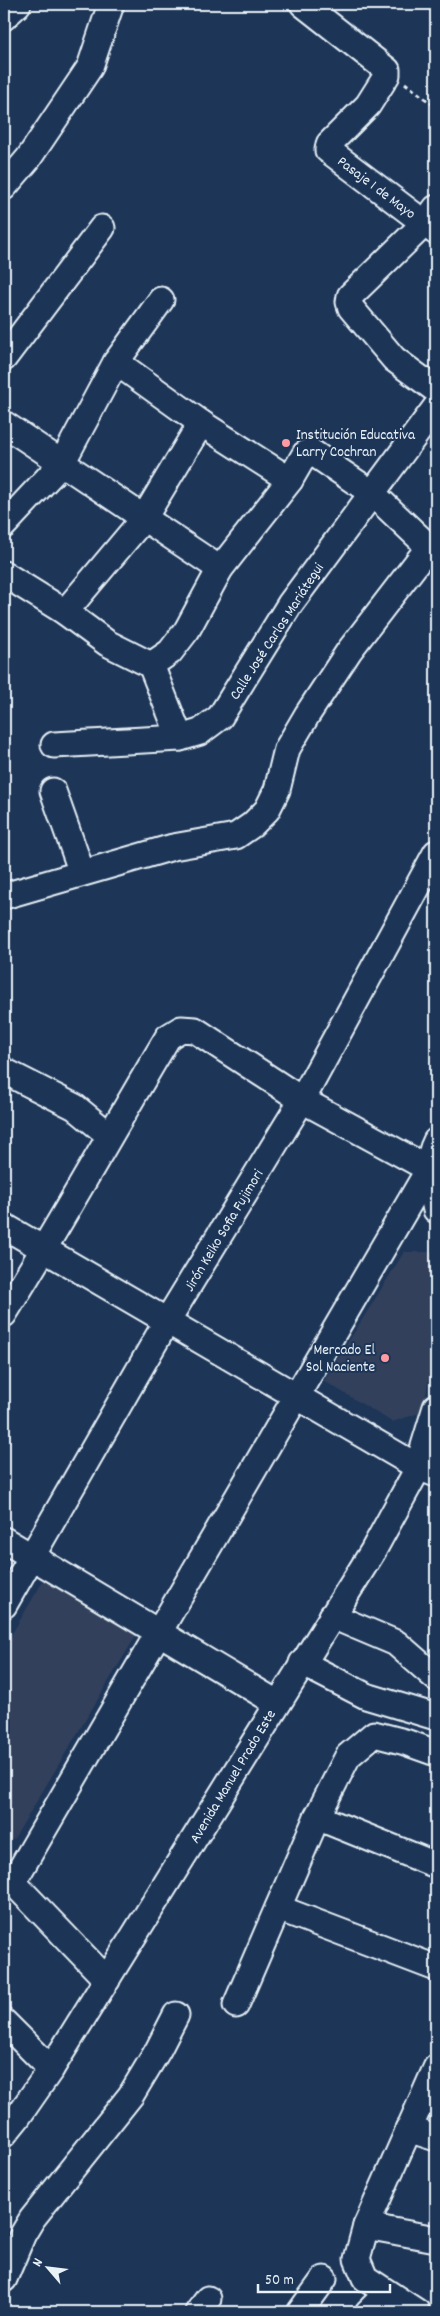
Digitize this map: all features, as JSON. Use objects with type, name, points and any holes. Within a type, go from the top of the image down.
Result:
[{"type":"street","points":[[4,17],[18,4]]},
{"type":"street","points":[[4,188],[28,159],[90,67],[111,4]]},
{"type":"street","points":[[303,4],[387,70]]},
{"type":"street","name":"Pasaje 1 de Mayo","points":[[387,70],[384,80],[368,105],[329,144],[328,150],[432,221]]},
{"type":"street","points":[[432,221],[350,296],[349,302],[351,308],[394,359],[436,390]]},
{"type":"street","points":[[4,358],[102,228]]},
{"type":"street","points":[[4,525],[62,463],[116,362],[161,300]]},
{"type":"street","points":[[116,362],[201,423],[290,480]]},
{"type":"street","name":"Calle José Carlos Mariátegui","points":[[54,745],[180,738],[200,732],[220,717],[290,604],[436,406]]},
{"type":"street","points":[[65,612],[144,518],[201,423]]},
{"type":"street","points":[[4,424],[220,569]]},
{"type":"street","points":[[4,896],[173,847],[236,836],[252,825],[267,810],[274,797],[287,749],[307,715],[350,651],[433,549],[372,493],[310,452],[305,454],[290,480],[220,569],[187,630],[170,652],[151,665]]},
{"type":"street","points":[[4,574],[65,612],[107,643],[151,665],[180,738]]},
{"type":"street","points":[[53,791],[82,873]]},
{"type":"street","name":"Jirón Keiko Sofia Fujimori","points":[[4,1605],[167,1321],[302,1100],[436,853]]},
{"type":"street","points":[[4,1314],[45,1249],[109,1134],[168,1037],[181,1029],[195,1030],[302,1100],[429,1169]]},
{"type":"street","points":[[4,1070],[75,1107],[109,1134]]},
{"type":"street","points":[[436,1141],[430,1157],[429,1169],[436,1210]]},
{"type":"street","points":[[107,1980],[8,1879],[158,1632],[429,1169]]},
{"type":"street","points":[[4,1226],[297,1397],[427,1470]]},
{"type":"street","name":"Avenida Manuel Prado Este","points":[[4,2134],[51,2069],[277,1703],[373,1551],[427,1470],[436,1407]]},
{"type":"street","points":[[4,1540],[277,1703]]},
{"type":"street","points":[[332,1616],[396,1643],[436,1678]]},
{"type":"street","points":[[302,1664],[366,1696],[436,1717]]},
{"type":"street","points":[[236,2005],[317,1817],[348,1756],[374,1734],[436,1753]]},
{"type":"street","points":[[317,1817],[436,1865]]},
{"type":"street","points":[[278,1908],[436,1968]]},
{"type":"street","points":[[4,2279],[23,2234],[32,2220],[131,2095],[176,2015]]},
{"type":"street","points":[[4,2022],[51,2069]]},
{"type":"street","points":[[417,2312],[386,2294],[366,2278],[358,2259],[366,2226],[436,2068]]},
{"type":"street","points":[[408,2130],[436,2138]]},
{"type":"street","points":[[366,2226],[436,2239]]},
{"type":"street","points":[[300,2312],[324,2279]]},
{"type":"street","points":[[368,2312],[386,2294]]},
{"type":"path","points":[[387,70],[436,108]]},
{"type":"shaded area","name":"Mercado El Sol Naciente","points":[[404,1252],[436,1252],[436,1336],[423,1412],[392,1422],[324,1381]]},
{"type":"shaded area","points":[[46,1576],[137,1634],[14,1839],[5,1839],[4,1647]]},
{"type":"place","name":"Institución Educativa Larry Cochran","points":[[286,443]]},
{"type":"place","name":"Mercado El Sol Naciente","points":[[385,1358]]}]
